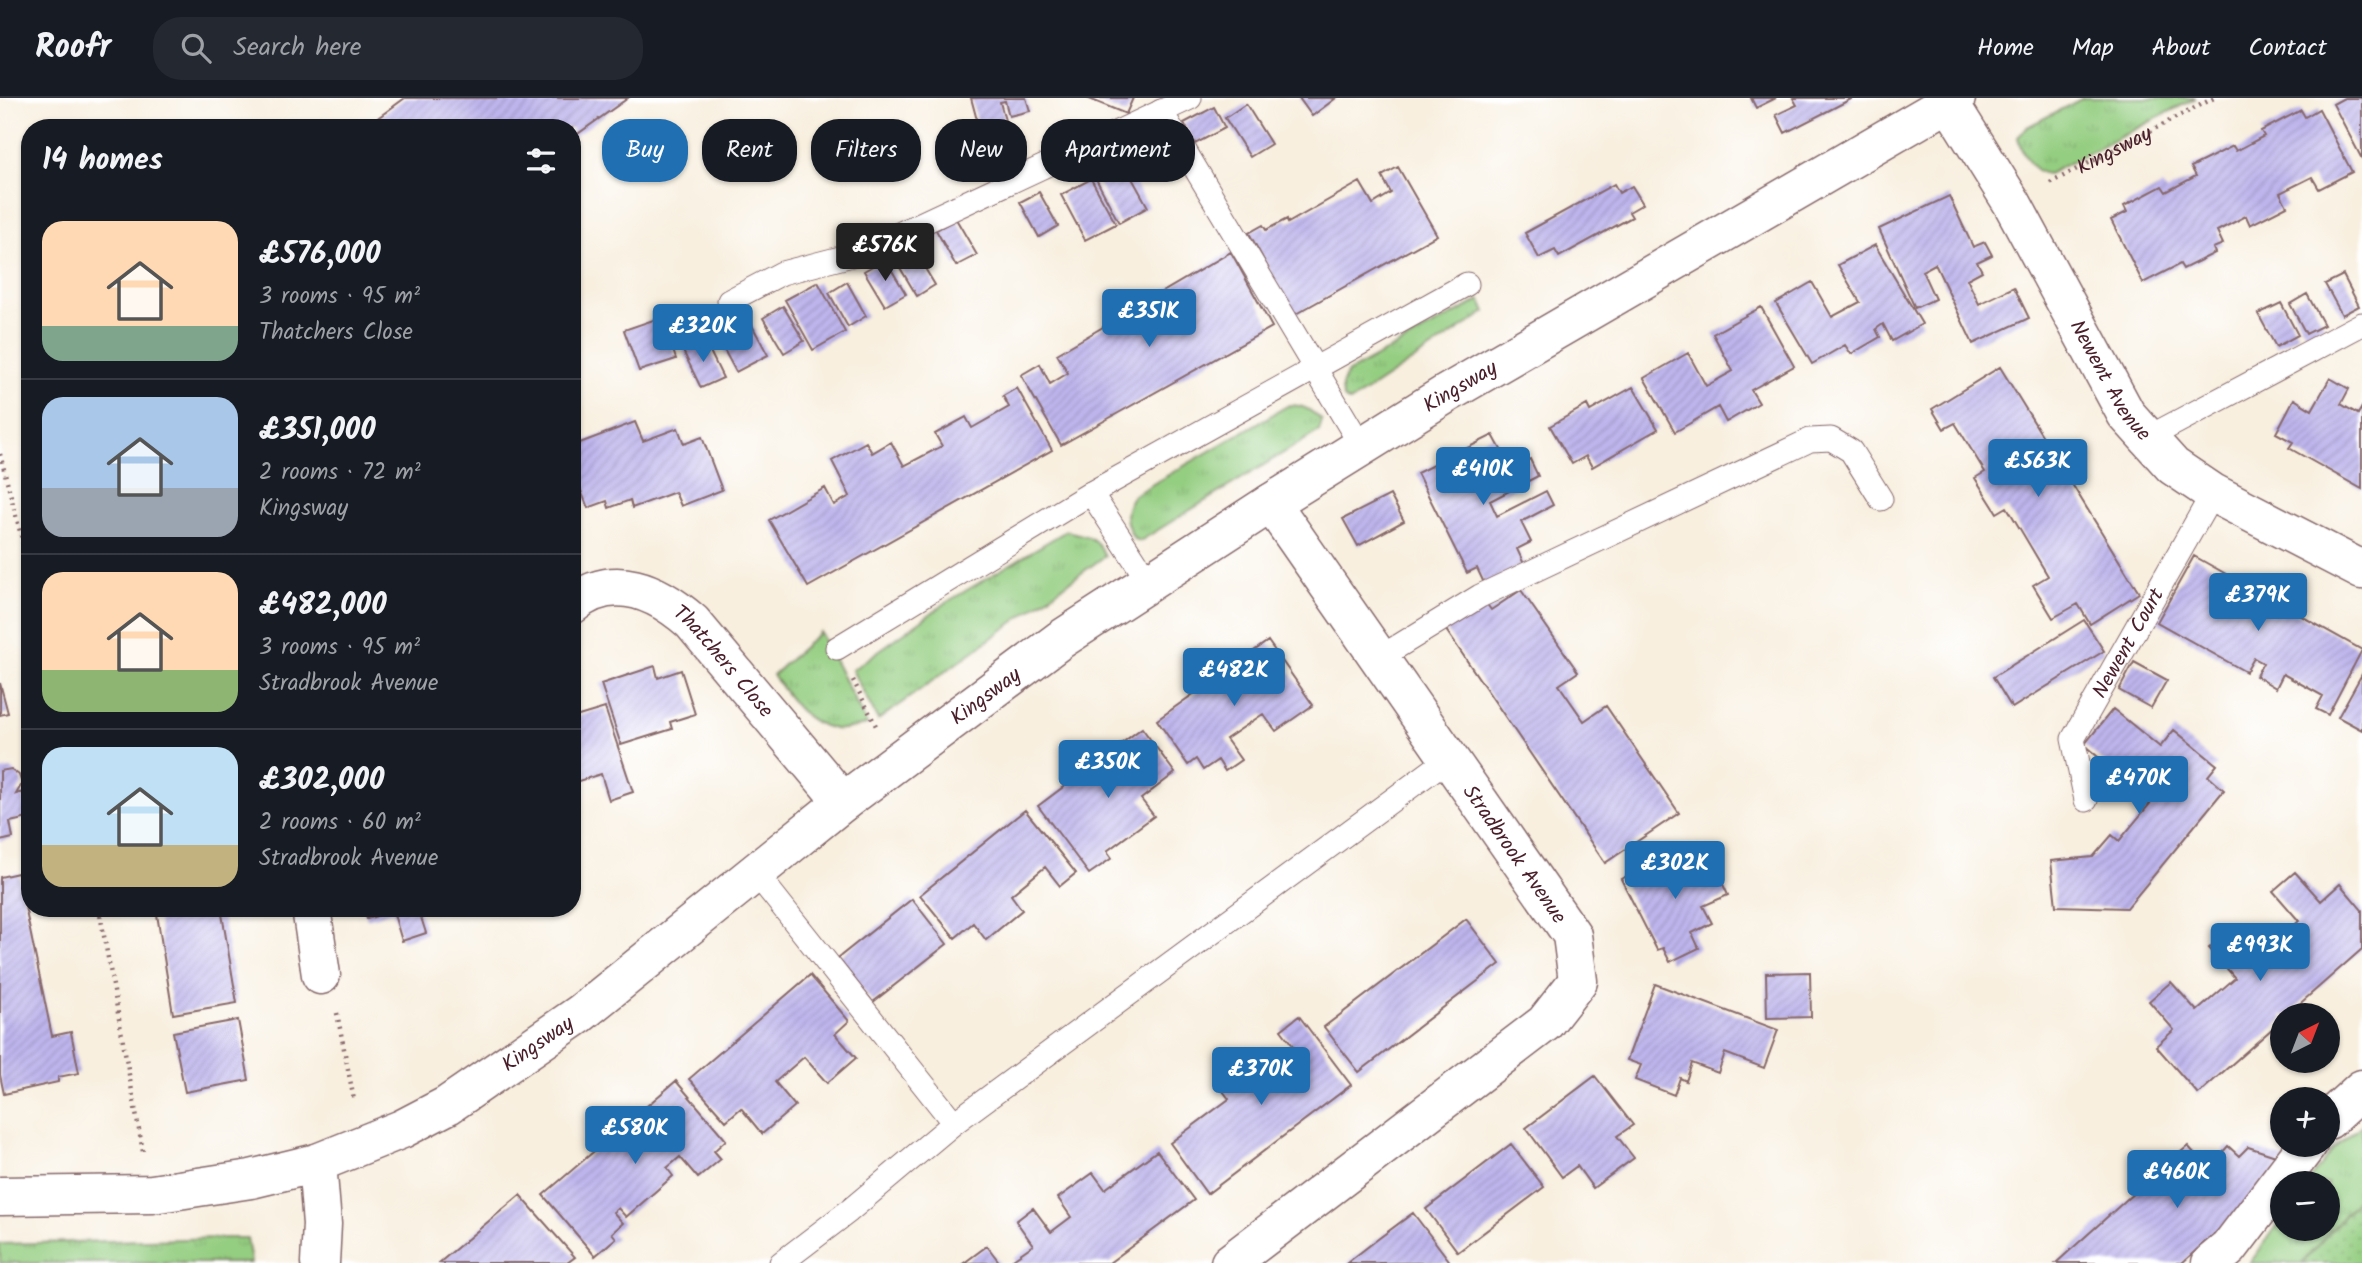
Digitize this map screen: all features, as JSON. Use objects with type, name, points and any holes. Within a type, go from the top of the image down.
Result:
[{"type":"street","name":"Newent Avenue","points":[[1951,99],[2012,203],[2126,414],[2147,438],[2173,466],[2229,503],[2359,561]]},
{"type":"street","name":"Kingsway","points":[[0,1196],[152,1194],[251,1179],[317,1163],[364,1146],[448,1105],[580,1014],[844,802],[1060,640],[1270,503],[1458,387],[1951,99]]},
{"type":"street","name":"Stradbrook Avenue","points":[[1230,1263],[1545,1023],[1578,981],[1572,935],[1270,503]]},
{"type":"street","name":"Thatchers Close","points":[[581,601],[599,590],[624,587],[648,591],[673,604],[692,622],[844,802]]},
{"type":"street","points":[[312,917],[321,975]]},
{"type":"street","points":[[2340,1109],[2362,1089]]},
{"type":"street","points":[[2211,1263],[2229,1248],[2298,1157]]},
{"type":"street","points":[[317,1163],[322,1224],[320,1263]]},
{"type":"lane","points":[[729,301],[782,273],[856,254],[1190,98]]},
{"type":"lane","points":[[1161,111],[1362,447]]},
{"type":"lane","points":[[837,648],[1091,493],[1467,284]]},
{"type":"lane","points":[[2147,438],[2362,324]]},
{"type":"lane","points":[[1379,658],[1480,596],[1810,440],[1830,439],[1851,451],[1881,499]]},
{"type":"lane","points":[[1091,493],[1150,582]]},
{"type":"lane","name":"Newent Court","points":[[2086,800],[2073,739],[2213,493]]},
{"type":"lane","points":[[781,1263],[849,1212],[954,1123],[1448,759]]},
{"type":"lane","points":[[755,872],[954,1123]]},
{"type":"path","name":"Kingsway","points":[[2012,203],[2214,98]]},
{"type":"path","points":[[0,454],[21,535]]},
{"type":"path","points":[[837,648],[895,764]]},
{"type":"path","points":[[101,917],[152,1194]]},
{"type":"path","points":[[321,975],[333,995],[364,1146]]},
{"type":"green space","points":[[2083,98],[2196,98],[2048,174],[2042,173],[2032,166],[2018,137],[2027,127]]},
{"type":"green space","points":[[1480,300],[1486,312],[1350,402],[1343,398],[1342,386],[1347,373]]},
{"type":"green space","points":[[1289,405],[1303,407],[1314,414],[1322,421],[1319,431],[1140,541],[1134,539],[1126,512],[1134,495]]},
{"type":"green space","points":[[1066,531],[1090,538],[1105,556],[878,720],[852,670],[947,602]]},
{"type":"green space","points":[[820,632],[867,725],[846,729],[823,726],[798,708],[773,675]]},
{"type":"green space","points":[[2362,1125],[2362,1195],[2340,1220],[2340,1171],[2317,1171],[2327,1157],[2340,1157],[2340,1143]]},
{"type":"green space","points":[[2362,1195],[2362,1263],[2302,1263],[2321,1241],[2340,1241],[2340,1220]]},
{"type":"green space","points":[[2270,1236],[2270,1241],[2321,1241],[2302,1263],[2250,1263]]},
{"type":"green space","points":[[247,1238],[251,1263],[0,1263],[0,1244]]},
{"type":"building","points":[[405,98],[628,98],[581,132],[581,119],[376,119]]},
{"type":"building","points":[[971,98],[1026,98],[1030,111],[1009,116],[1005,101],[1000,102],[1005,119],[977,119]]},
{"type":"building","points":[[1087,98],[1133,98],[1126,114]]},
{"type":"building","points":[[1299,98],[1336,98],[1312,116]]},
{"type":"building","points":[[1751,98],[1776,98],[1756,108]]},
{"type":"building","points":[[1793,98],[1853,98],[1785,133],[1776,115],[1797,105]]},
{"type":"building","points":[[2344,98],[2362,98],[2362,159],[2333,104]]},
{"type":"building","points":[[1246,104],[1271,144],[1250,157],[1225,118]]},
{"type":"building","points":[[1214,107],[1225,128],[1195,144],[1195,119],[1192,119]]},
{"type":"building","points":[[2319,109],[2352,172],[2319,189],[2312,177],[2280,193],[2287,206],[2250,225],[2246,216],[2217,231],[2223,244],[2213,248],[2215,253],[2183,269],[2180,264],[2143,283],[2111,220],[2127,212],[2124,206],[2162,186],[2166,192],[2196,176],[2191,167],[2233,146],[2236,151],[2264,136],[2261,131],[2301,110],[2305,117]]},
{"type":"building","points":[[1398,167],[1437,235],[1294,315],[1249,233],[1263,225],[1266,230],[1287,219],[1288,223],[1360,182],[1373,204],[1391,193],[1382,176]]},
{"type":"building","points":[[1085,182],[1093,182],[1116,224],[1085,240],[1061,195]]},
{"type":"building","points":[[1098,182],[1134,182],[1148,207],[1119,223]]},
{"type":"building","points":[[1614,184],[1619,193],[1632,186],[1643,204],[1629,212],[1632,217],[1559,257],[1555,250],[1539,258],[1525,233]]},
{"type":"building","points":[[1039,192],[1058,226],[1039,237],[1020,202]]},
{"type":"building","points":[[1949,196],[1973,247],[1985,242],[1992,255],[1977,262],[1982,271],[1967,279],[1979,304],[2014,287],[2029,318],[1973,344],[1935,264],[1922,271],[1935,299],[1915,308],[1879,229]]},
{"type":"building","points":[[956,219],[977,255],[956,266],[936,230]]},
{"type":"building","points":[[1875,245],[1922,324],[1892,341],[1883,324],[1876,329],[1880,337],[1851,354],[1845,345],[1812,364],[1776,303],[1812,282],[1832,317],[1860,302],[1838,265]]},
{"type":"building","points":[[914,250],[935,285],[917,296],[896,261]]},
{"type":"building","points":[[1231,252],[1272,327],[1061,445],[1021,375],[1040,364],[1050,384],[1068,373],[1057,354]]},
{"type":"building","points":[[885,259],[906,294],[885,306],[864,271]]},
{"type":"building","points":[[2343,275],[2359,306],[2342,315],[2325,284]]},
{"type":"building","points":[[818,282],[845,332],[813,350],[785,300]]},
{"type":"building","points":[[847,282],[866,316],[848,327],[829,293]]},
{"type":"building","points":[[2307,294],[2324,325],[2306,334],[2290,304]]},
{"type":"building","points":[[2281,303],[2298,335],[2276,347],[2258,314]]},
{"type":"building","points":[[783,306],[804,341],[784,353],[763,318]]},
{"type":"building","points":[[1761,307],[1794,366],[1751,390],[1759,403],[1726,422],[1718,407],[1675,432],[1644,378],[1688,353],[1706,386],[1733,371],[1713,334]]},
{"type":"building","points":[[662,317],[676,359],[639,371],[624,330]]},
{"type":"building","points":[[748,318],[768,355],[736,372],[716,335]]},
{"type":"building","points":[[705,341],[723,378],[701,388],[683,351]]},
{"type":"building","points":[[2000,367],[2139,593],[2090,624],[2078,604],[2053,618],[2033,585],[2048,576],[2007,507],[1997,513],[1975,478],[1985,472],[1955,423],[1944,429],[1932,409]]},
{"type":"building","points":[[2330,378],[2349,389],[2341,404],[2358,414],[2362,407],[2362,489],[2289,448],[2293,442],[2276,433],[2294,399],[2312,410]]},
{"type":"building","points":[[1633,387],[1658,429],[1592,467],[1586,456],[1572,464],[1550,426],[1587,405],[1590,411]]},
{"type":"building","points":[[1017,388],[1052,450],[808,587],[769,520],[825,488],[834,505],[850,496],[832,461],[866,442],[872,453],[891,442],[904,466],[942,446],[935,434],[966,417],[972,428],[1009,407],[1003,396]]},
{"type":"building","points":[[635,422],[643,441],[678,428],[684,444],[702,437],[722,490],[681,506],[675,492],[632,508],[630,500],[609,508],[607,501],[588,508],[581,490],[581,443]]},
{"type":"building","points":[[1493,435],[1511,468],[1530,459],[1538,476],[1490,501],[1497,516],[1546,491],[1553,505],[1521,522],[1531,542],[1517,549],[1524,564],[1485,585],[1477,568],[1467,573],[1417,473]]},
{"type":"building","points":[[1390,495],[1404,521],[1358,546],[1343,519]]},
{"type":"building","points":[[2194,556],[2362,650],[2328,715],[2316,709],[2323,696],[2283,674],[2276,688],[2256,676],[2263,663],[2254,658],[2246,672],[2157,622]]},
{"type":"building","points":[[1521,590],[1578,672],[1559,685],[1584,721],[1606,706],[1679,813],[1605,863],[1446,630],[1486,603],[1491,610]]},
{"type":"building","points":[[2084,620],[2104,651],[2012,708],[1993,677]]},
{"type":"building","points":[[1268,641],[1313,705],[1276,731],[1263,714],[1226,739],[1241,760],[1225,771],[1218,760],[1203,770],[1196,759],[1188,765],[1157,720]]},
{"type":"building","points":[[2134,662],[2167,680],[2151,708],[2119,690]]},
{"type":"building","points":[[655,666],[658,678],[681,670],[695,714],[670,722],[672,729],[621,745],[601,684]]},
{"type":"building","points":[[2362,674],[2362,730],[2338,717]]},
{"type":"building","points":[[0,683],[8,713],[0,715]]},
{"type":"building","points":[[605,708],[633,792],[609,800],[601,774],[581,780],[581,715]]},
{"type":"building","points":[[2113,709],[2160,747],[2174,730],[2217,765],[2208,776],[2224,790],[2127,908],[2056,906],[2051,861],[2093,857],[2112,835],[2119,841],[2163,788],[2146,774],[2135,788],[2084,745]]},
{"type":"building","points":[[1142,728],[1175,773],[1141,799],[1154,816],[1107,851],[1112,858],[1089,874],[1038,806]]},
{"type":"building","points":[[11,769],[19,775],[21,786],[16,794],[21,793],[21,820],[10,822],[13,838],[0,841],[0,771]]},
{"type":"building","points":[[1025,810],[1076,873],[1060,886],[1045,867],[1011,895],[1022,910],[986,940],[973,923],[955,938],[920,895]]},
{"type":"building","points":[[1677,851],[1686,868],[1710,857],[1728,895],[1703,906],[1712,923],[1692,933],[1699,948],[1670,962],[1663,948],[1657,950],[1621,879]]},
{"type":"building","points":[[2295,872],[2321,901],[2340,884],[2362,910],[2362,949],[2301,1003],[2270,1003],[2270,1031],[2198,1094],[2156,1046],[2174,1030],[2149,1001],[2171,982],[2197,1011],[2235,978],[2209,948],[2232,928],[2259,957],[2299,921],[2273,891]]},
{"type":"building","points":[[18,873],[21,917],[27,917],[52,1036],[71,1032],[79,1073],[58,1077],[58,1082],[4,1094],[0,1075],[0,877]]},
{"type":"building","points":[[912,899],[947,944],[873,1002],[838,958]]},
{"type":"building","points":[[157,917],[223,917],[237,1003],[173,1014]]},
{"type":"building","points":[[395,917],[421,917],[426,933],[402,941]]},
{"type":"building","points":[[1466,919],[1500,964],[1359,1072],[1324,1027]]},
{"type":"building","points":[[1810,972],[1811,1017],[1767,1018],[1766,973]]},
{"type":"building","points":[[810,975],[849,1021],[835,1034],[856,1058],[827,1083],[804,1057],[775,1082],[795,1106],[762,1134],[741,1108],[726,1121],[689,1079]]},
{"type":"building","points":[[1655,984],[1778,1030],[1764,1068],[1725,1053],[1718,1073],[1692,1063],[1686,1081],[1680,1078],[1674,1095],[1635,1080],[1641,1065],[1627,1060]]},
{"type":"building","points":[[1299,1016],[1351,1085],[1207,1194],[1170,1143],[1229,1099],[1217,1083],[1230,1072],[1264,1047],[1276,1061],[1294,1047],[1281,1030]]},
{"type":"building","points":[[238,1020],[249,1080],[185,1092],[173,1032]]},
{"type":"building","points":[[1595,1076],[1633,1125],[1617,1136],[1634,1158],[1593,1188],[1577,1166],[1562,1177],[1526,1128]]},
{"type":"building","points":[[676,1081],[726,1140],[714,1151],[721,1159],[698,1178],[680,1157],[667,1168],[673,1176],[626,1217],[618,1208],[613,1212],[623,1223],[612,1233],[616,1238],[595,1256],[543,1195]]},
{"type":"building","points":[[1511,1144],[1544,1187],[1458,1252],[1426,1209]]},
{"type":"building","points":[[2188,1146],[2208,1169],[2228,1146],[2239,1156],[2248,1147],[2270,1154],[2270,1157],[2285,1159],[2275,1171],[2270,1171],[2270,1176],[2243,1208],[2182,1263],[2056,1263],[2165,1165],[2182,1184],[2191,1176],[2175,1157]]},
{"type":"building","points":[[1157,1151],[1194,1200],[1109,1263],[1016,1263],[1013,1259],[1033,1245],[1016,1221],[1033,1208],[1051,1232],[1071,1217],[1058,1198],[1093,1173],[1105,1189]]},
{"type":"building","points":[[520,1195],[575,1257],[567,1263],[439,1263]]},
{"type":"building","points":[[1413,1213],[1451,1263],[1347,1263],[1374,1242]]},
{"type":"building","points":[[987,1246],[1000,1263],[964,1263]]}]
